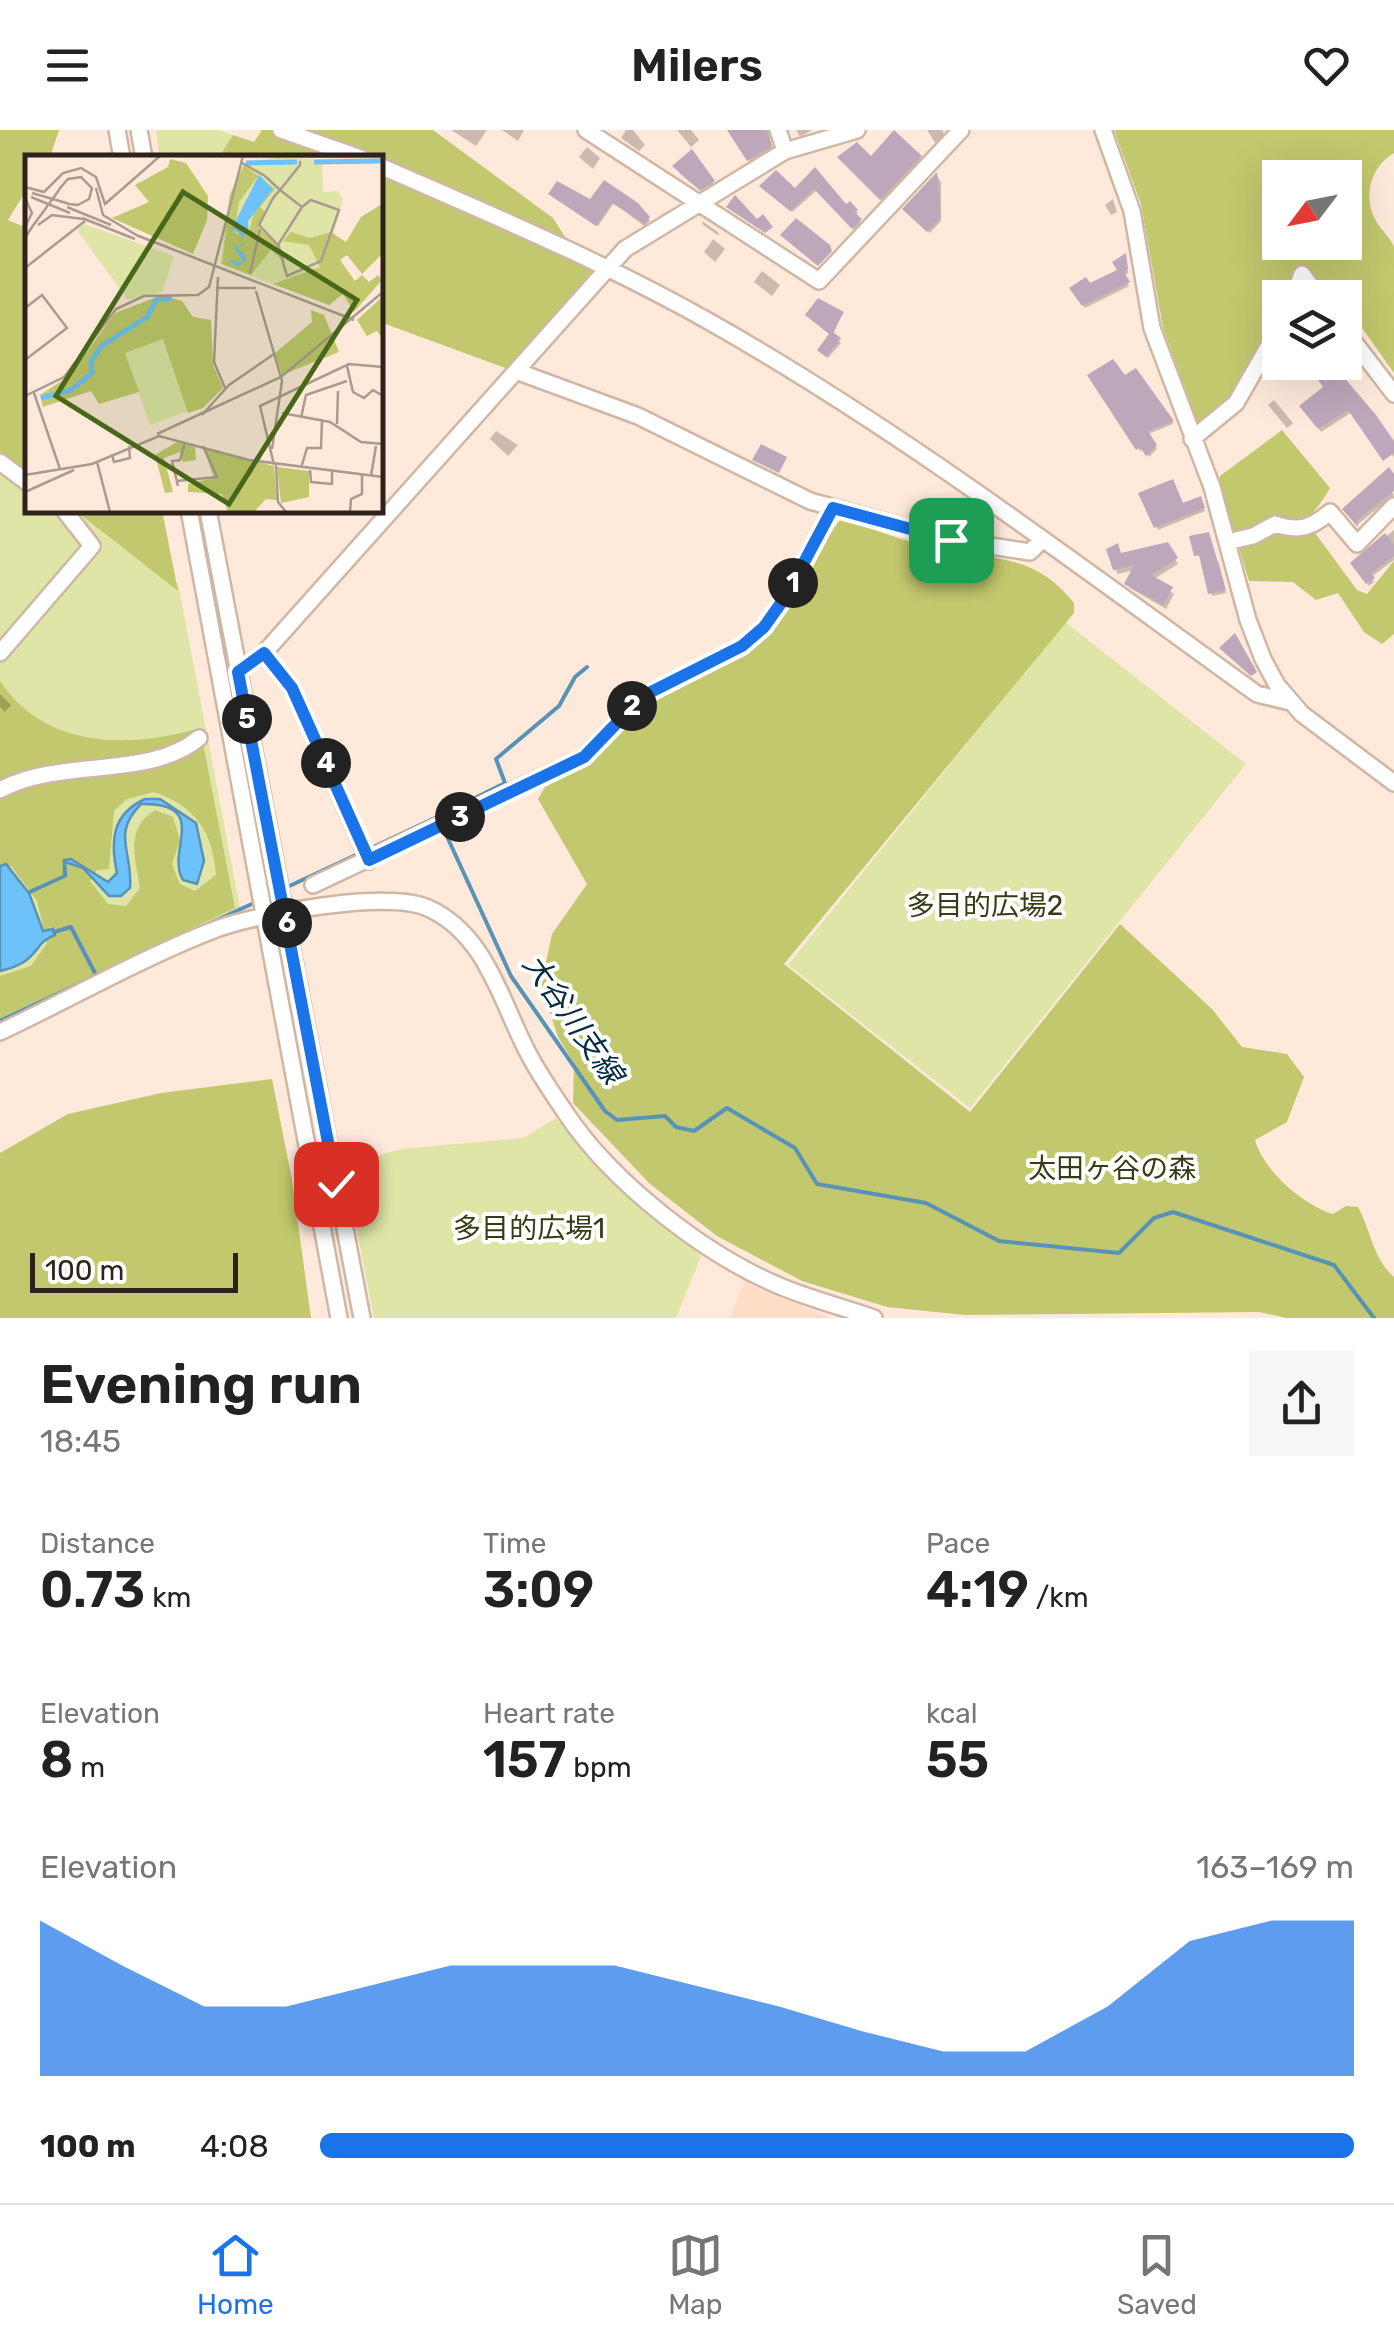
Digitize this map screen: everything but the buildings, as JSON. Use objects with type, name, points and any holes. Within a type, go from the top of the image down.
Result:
[{"type":"street","points":[[117,130],[121,155]]},
{"type":"street","points":[[139,130],[143,155]]},
{"type":"street","points":[[281,130],[353,155]]},
{"type":"street","points":[[586,130],[819,281],[961,130]]},
{"type":"street","points":[[778,130],[785,151]]},
{"type":"street","points":[[238,672],[264,653],[625,248],[785,151],[857,130]]},
{"type":"street","points":[[1104,130],[1132,211],[1143,299],[1212,486],[1263,659],[1290,702],[1394,783]]},
{"type":"street","points":[[382,167],[608,268],[806,379],[1257,694],[1290,702]]},
{"type":"street","points":[[1362,352],[1394,394]]},
{"type":"street","points":[[1192,439],[1236,403],[1262,358]]},
{"type":"street","points":[[516,371],[638,416],[725,462],[833,508],[951,540],[1030,552],[1040,541]]},
{"type":"street","points":[[0,462],[25,481]]},
{"type":"street","points":[[1226,542],[1253,536],[1274,524],[1292,530],[1312,526],[1330,512],[1357,544],[1394,506]]},
{"type":"street","points":[[313,886],[584,757],[643,696],[742,646],[764,627],[786,596],[833,508]]},
{"type":"street","points":[[0,653],[92,546],[66,512]]},
{"type":"street","points":[[189,512],[339,1318]]},
{"type":"street","points":[[208,512],[362,1318]]},
{"type":"street","points":[[264,653],[292,688],[369,860]]},
{"type":"street","points":[[0,790],[58,771],[160,758],[184,750],[198,738]]},
{"type":"street","points":[[0,1032],[220,928],[386,900],[427,908],[462,930],[489,969],[526,1051],[567,1116],[632,1190],[706,1244],[784,1288],[874,1318]]},
{"type":"shaded area","points":[[745,1281],[765,1292],[832,1318],[730,1318]]},
{"type":"green space","points":[[0,130],[59,130],[51,155],[25,155],[25,192],[8,220],[25,227],[25,472],[0,453]]},
{"type":"green space","points":[[156,130],[218,130],[233,135],[219,155],[159,155]]},
{"type":"green space","points":[[262,130],[433,130],[553,218],[567,240],[597,265],[508,369],[382,323],[382,155],[220,155],[233,135],[254,142]]},
{"type":"green space","points":[[1114,130],[1394,130],[1394,153],[1380,166],[1369,192],[1372,212],[1394,247],[1394,373],[1362,328],[1362,280],[1262,280],[1262,350],[1225,401],[1199,426],[1163,328],[1141,204]]},
{"type":"green space","points":[[1282,430],[1330,488],[1300,522],[1235,533],[1218,487],[1220,476]]},
{"type":"green space","points":[[0,440],[25,460],[25,512],[89,512],[178,583],[241,913],[0,1026]]},
{"type":"green space","points":[[78,512],[162,512],[178,591]]},
{"type":"green space","name":"太田ヶ谷の森","points":[[840,520],[929,547],[1025,566],[1058,586],[1074,603],[1074,613],[784,964],[970,1112],[1120,924],[1212,1009],[1242,1047],[1287,1054],[1304,1077],[1287,1122],[1255,1140],[1259,1151],[1275,1174],[1309,1203],[1333,1214],[1346,1206],[1358,1207],[1377,1253],[1394,1277],[1394,1318],[1287,1318],[1259,1312],[965,1315],[887,1307],[802,1281],[717,1236],[650,1184],[573,1103],[574,1063],[558,1037],[541,985],[552,934],[587,884],[538,799],[546,785],[596,752],[641,701],[761,637],[796,602],[817,551]]},
{"type":"green space","points":[[1270,531],[1290,536],[1315,533],[1357,590],[1367,594],[1394,561],[1394,634],[1382,644],[1364,632],[1338,593],[1316,600],[1293,582],[1249,581],[1238,545]]},
{"type":"green space","name":"多目的広場2","points":[[1065,622],[1246,764],[970,1108],[788,965]]},
{"type":"green space","points":[[0,681],[40,720],[90,738],[145,739],[200,728],[235,908],[0,1019],[0,976],[31,966],[47,943],[37,901],[11,866],[0,868]],"holes":[[[154,792],[191,813],[206,834],[216,875],[195,891],[180,884],[172,864],[180,840],[173,817],[155,810],[139,826],[134,844],[140,888],[126,906],[108,904],[90,881],[97,870],[109,869],[114,811],[127,799]]]},
{"type":"green space","points":[[272,1079],[292,1180],[311,1318],[0,1318],[0,1153],[68,1114],[161,1093]]},
{"type":"green space","name":"多目的広場1","points":[[556,1118],[606,1175],[701,1256],[676,1318],[374,1318],[344,1166],[400,1149],[523,1138]]},
{"type":"water","points":[[145,799],[160,799],[196,823],[204,861],[197,884],[183,880],[179,868],[182,831],[175,811],[141,804],[125,834],[130,888],[121,896],[109,896],[83,868],[65,862],[66,876],[29,893],[43,931],[53,929],[55,935],[23,963],[0,971],[0,866],[6,864],[28,892],[64,876],[64,860],[71,859],[108,882],[117,873],[114,839],[120,821]]},
{"type":"waterway","points":[[437,817],[505,783],[496,759],[559,706],[575,677],[587,667]]},
{"type":"waterway","name":"大谷川支線","points":[[369,849],[437,817],[440,822]]},
{"type":"waterway","name":"大谷川支線","points":[[444,830],[511,976],[605,1111],[617,1120],[665,1116],[676,1127],[694,1131],[727,1108],[795,1148],[817,1184],[926,1203],[999,1241],[1119,1253],[1154,1218],[1173,1212],[1334,1265],[1374,1318]]},
{"type":"waterway","name":"大谷川支線","points":[[283,889],[360,853]]},
{"type":"waterway","name":"大谷川支線","points":[[206,925],[256,902]]},
{"type":"waterway","points":[[54,932],[71,927],[96,975]]},
{"type":"waterway","name":"大谷川支線","points":[[0,1021],[106,971]]},
{"type":"route","points":[[336,1184],[238,672],[264,653],[292,688],[369,860],[584,757],[643,696],[742,646],[764,627],[786,596],[833,508],[951,540]]}]
